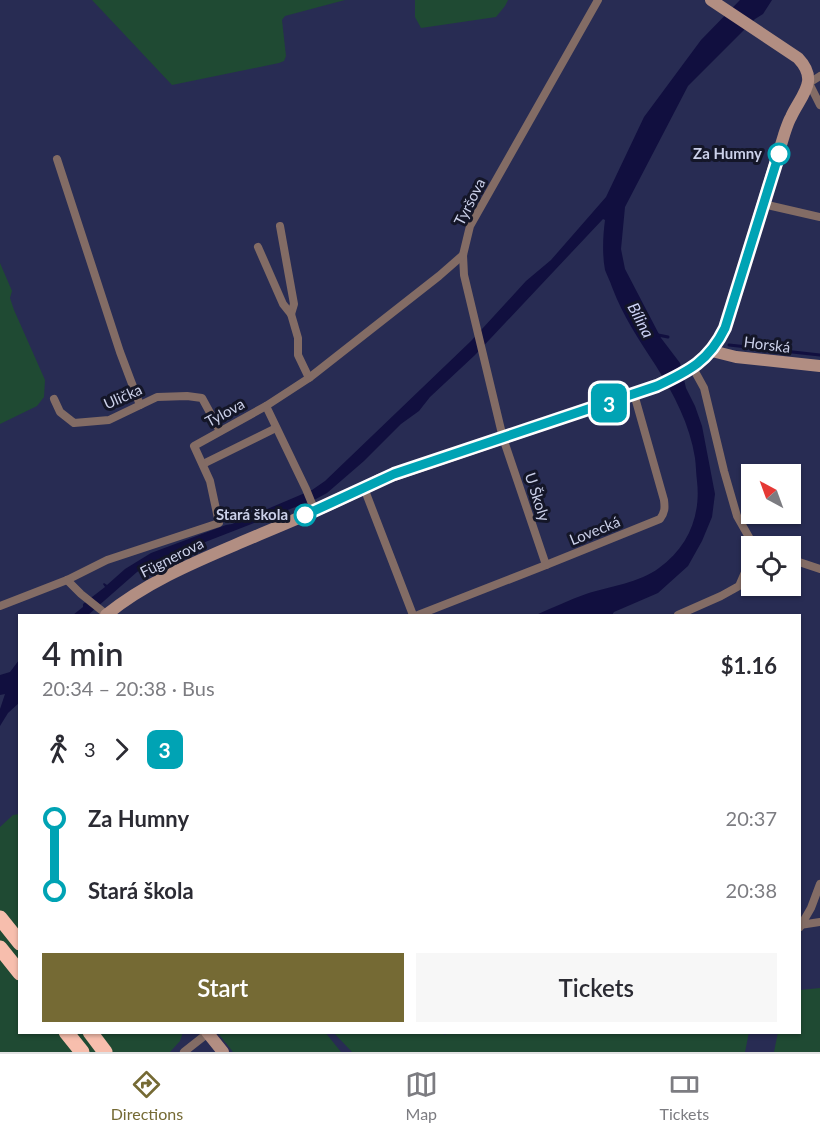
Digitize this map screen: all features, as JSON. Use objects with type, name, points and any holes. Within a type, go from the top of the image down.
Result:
[{"type":"highway","points":[[0,918],[18,940]]},
{"type":"highway","points":[[0,948],[18,970]]},
{"type":"highway","points":[[68,1034],[82,1052]]},
{"type":"highway","points":[[92,1034],[105,1052]]},
{"type":"main road","points":[[713,1],[802,62],[809,75],[809,83]]},
{"type":"main road","name":"Fügnerova","points":[[104,613],[188,565],[313,507],[394,474],[657,386],[689,370],[711,351],[725,328],[791,116],[809,83]]},
{"type":"main road","name":"Horská","points":[[711,351],[736,357],[820,366]]},
{"type":"main road","points":[[209,1034],[223,1052]]},
{"type":"street","name":"Tyršova","points":[[503,438],[464,275],[463,255],[470,226],[598,0]]},
{"type":"street","points":[[820,76],[809,83],[820,105]]},
{"type":"street","points":[[57,159],[120,352],[140,405]]},
{"type":"street","points":[[763,204],[820,217]]},
{"type":"street","points":[[280,226],[294,303],[291,314]]},
{"type":"street","points":[[258,247],[284,304],[291,314],[297,338],[298,355],[309,378]]},
{"type":"street","name":"Tylova","points":[[67,580],[107,560],[219,523],[210,481],[194,446],[266,406],[309,378],[463,255]]},
{"type":"street","points":[[689,370],[704,388],[737,516],[748,536]]},
{"type":"street","name":"Lovecká","points":[[421,614],[660,519],[664,514],[664,500],[634,394]]},
{"type":"street","name":"Ulička","points":[[54,399],[60,411],[74,423],[92,423],[109,420],[157,397],[202,398],[220,431]]},
{"type":"street","points":[[266,406],[313,507]]},
{"type":"street","points":[[203,464],[276,428]]},
{"type":"street","name":"U Školy","points":[[503,438],[546,566]]},
{"type":"street","points":[[364,488],[413,614]]},
{"type":"street","points":[[801,563],[820,569]]},
{"type":"street","points":[[0,606],[67,580],[104,613]]},
{"type":"street","points":[[680,614],[721,596],[739,586],[741,581]]},
{"type":"street","points":[[801,923],[811,908],[820,884]]},
{"type":"street","points":[[801,925],[820,922]]},
{"type":"street","points":[[184,1052],[207,1034]]},
{"type":"green space","points":[[92,0],[345,0],[285,16],[282,20],[286,56],[284,61],[172,85]]},
{"type":"green space","points":[[415,0],[508,0],[496,17],[421,28],[415,17]]},
{"type":"green space","points":[[0,263],[12,291],[10,298],[14,310],[45,380],[44,397],[37,406],[0,424]]},
{"type":"green space","points":[[18,814],[18,1034],[182,1034],[180,1041],[170,1052],[0,1052],[0,827],[13,815]]},
{"type":"green space","points":[[820,988],[820,1052],[774,1052],[778,1034],[801,1034],[801,990]]},
{"type":"green space","points":[[219,1034],[327,1034],[341,1052],[233,1052]]},
{"type":"green space","points":[[335,1034],[749,1034],[745,1052],[352,1052]]},
{"type":"water","name":"Bílina","points":[[740,0],[772,0],[763,14],[755,19],[688,86],[625,207],[621,249],[625,269],[661,338],[680,363],[686,388],[702,426],[715,494],[712,517],[688,566],[658,593],[613,614],[538,614],[586,594],[643,577],[659,568],[669,560],[685,540],[697,506],[693,446],[675,399],[616,298],[605,270],[603,258],[605,220],[603,219],[419,411],[401,424],[364,461],[327,493],[154,562],[137,572],[89,614],[74,614],[105,587],[104,583],[107,585],[125,569],[151,553],[232,524],[312,490],[325,481],[471,341],[526,281],[551,260],[606,197],[644,117],[701,40]]},
{"type":"water","points":[[18,661],[18,704],[8,713],[0,726],[0,709],[5,694],[0,695],[0,675],[10,672]]},
{"type":"waterway","name":"Bílina","points":[[658,335],[668,337]]},
{"type":"waterway","points":[[729,345],[820,355]]},
{"type":"bus line","name":"3","points":[[305,515],[394,474],[607,404],[657,386],[693,368],[711,351],[725,328],[779,154]]},
{"type":"place","name":"Za Humny","points":[[779,154]]},
{"type":"place","name":"Stará škola","points":[[305,515]]}]
